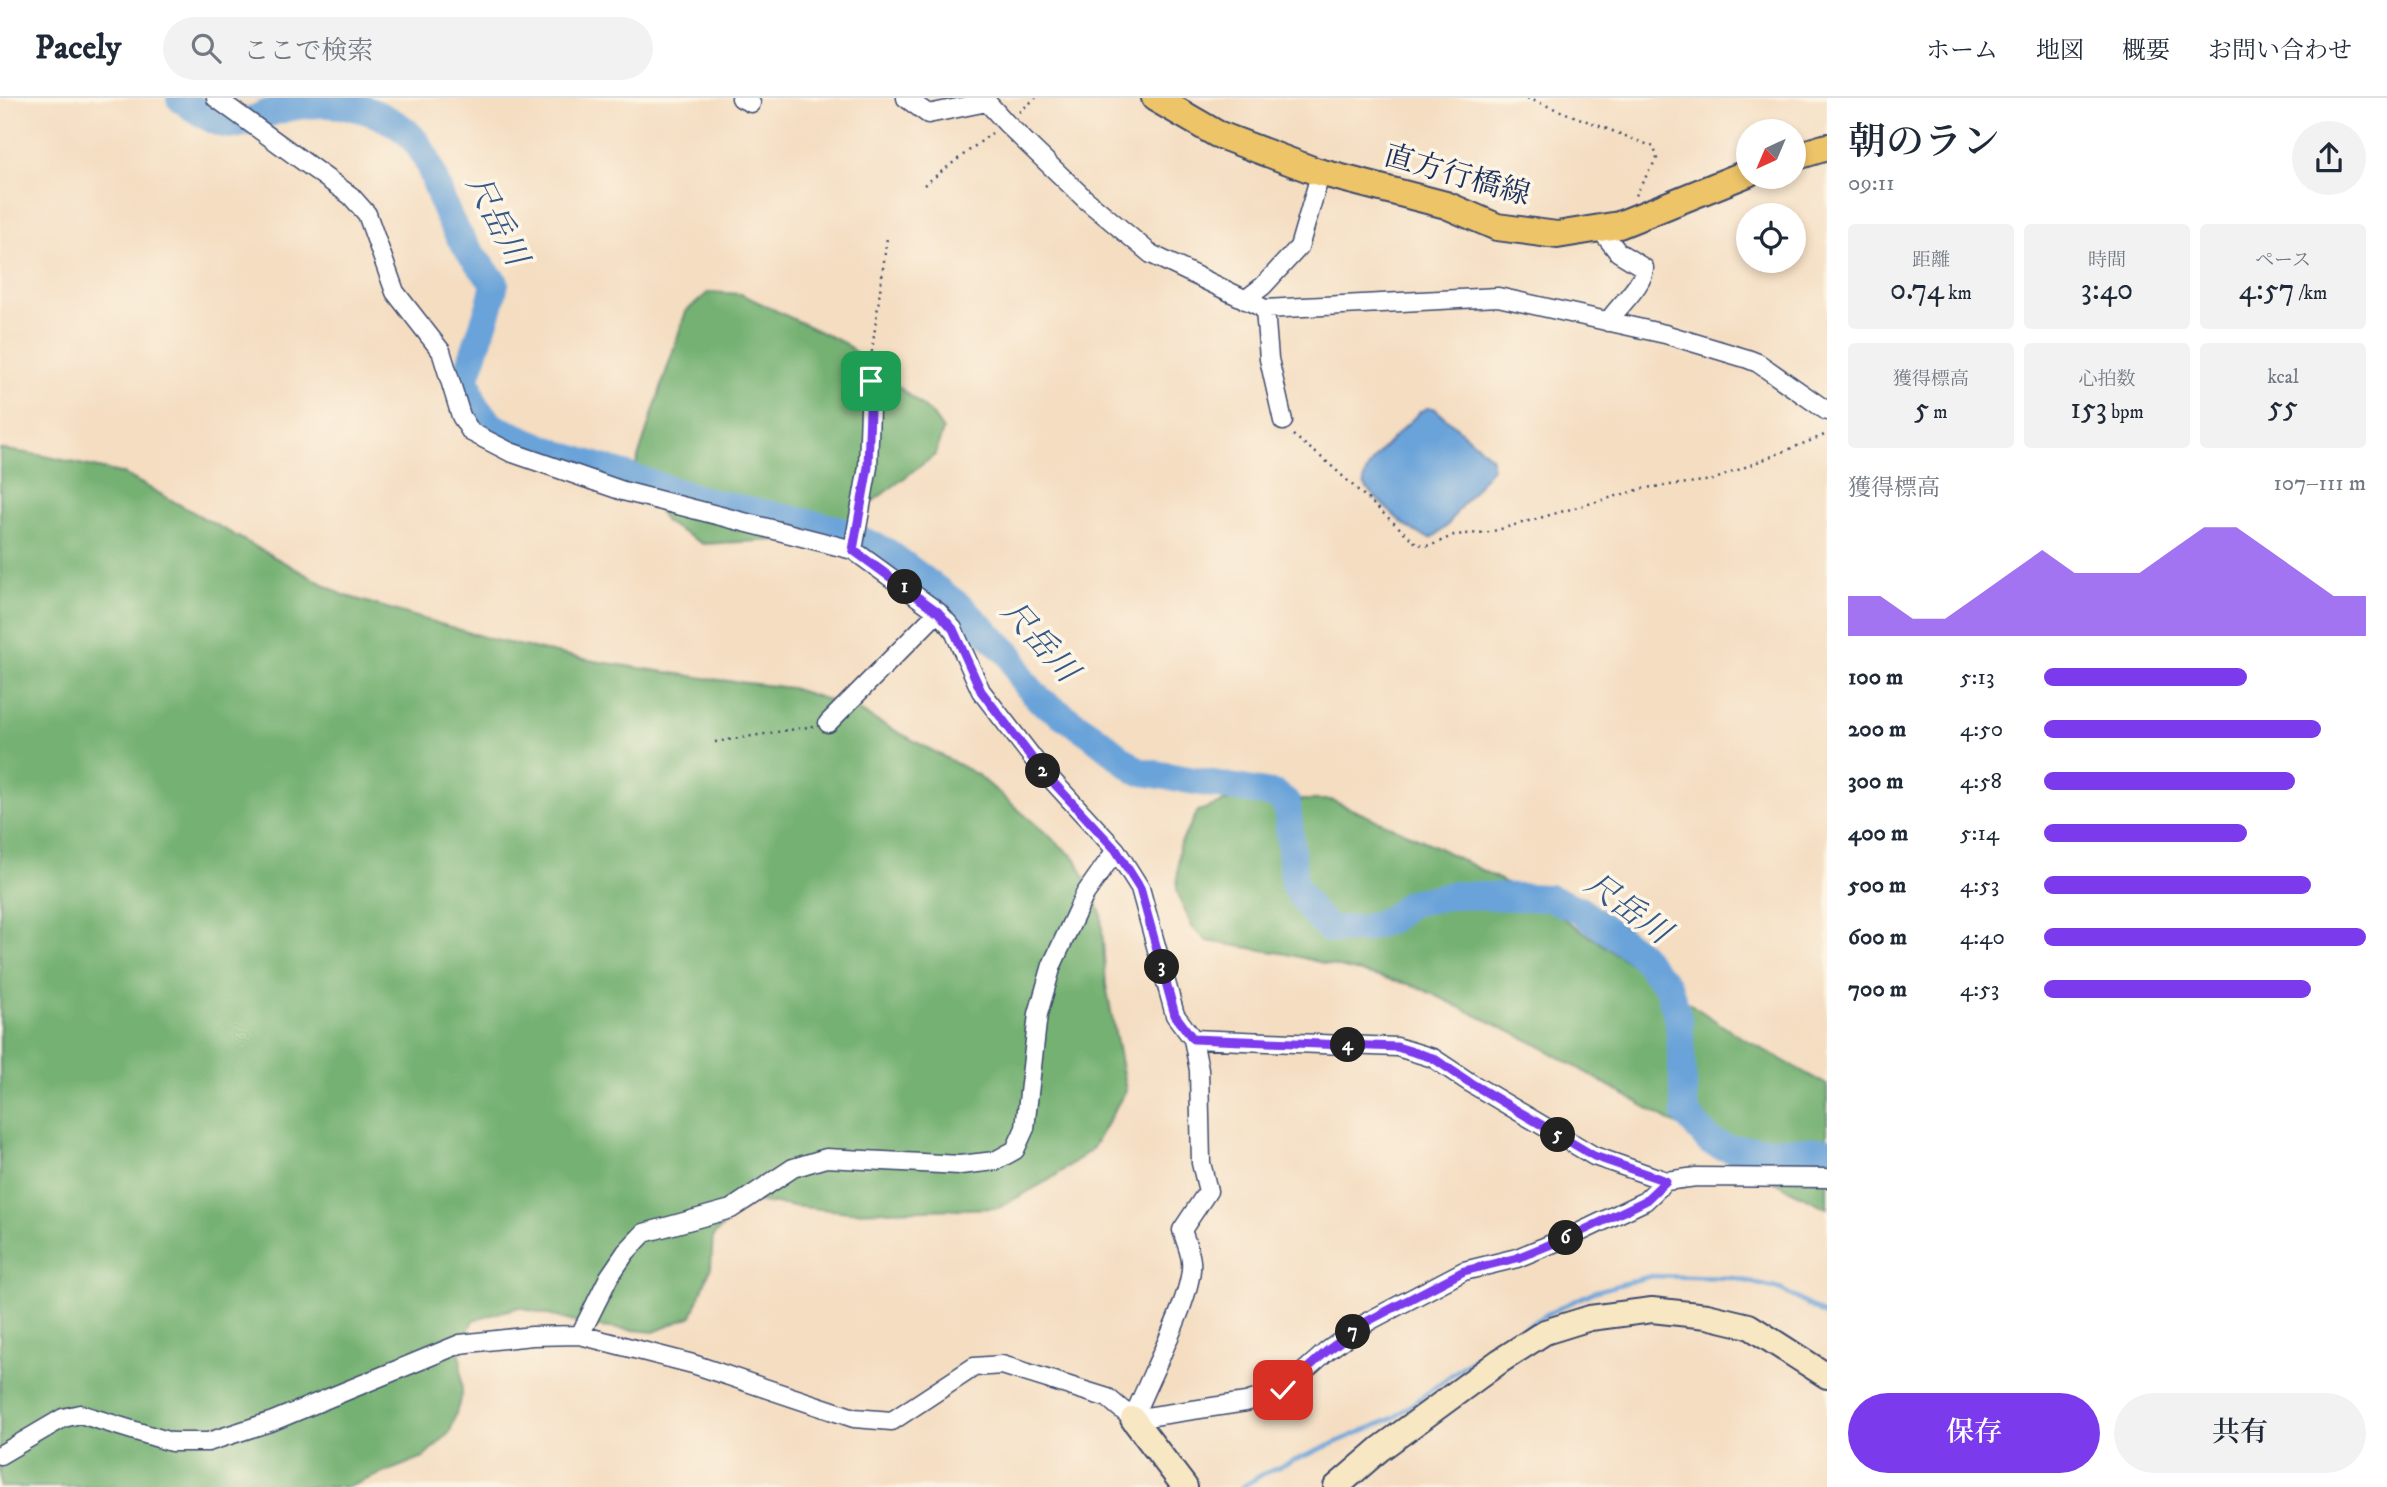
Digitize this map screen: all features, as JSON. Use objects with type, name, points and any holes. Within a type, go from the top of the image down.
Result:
[{"type":"main road","name":"直方行橋線","points":[[1155,98],[1217,134],[1321,172],[1446,205],[1497,227],[1556,235],[1619,225],[1736,178]]},
{"type":"main road","points":[[1806,154],[1827,146]]},
{"type":"street","points":[[216,98],[351,196],[367,214],[395,292],[441,351],[461,416],[471,432],[510,452],[623,491],[853,550],[938,612],[953,629],[981,691],[1038,766],[1116,850],[1140,888],[1175,1015],[1193,1039],[1199,1070],[1201,1163],[1209,1191],[1182,1230],[1192,1263],[1186,1297],[1133,1419]]},
{"type":"street","points":[[906,98],[928,114],[987,102],[1085,198],[1151,254],[1265,309],[1498,297],[1665,334],[1748,359],[1758,363],[1827,411]]},
{"type":"street","points":[[1245,300],[1263,286],[1299,247],[1321,172]]},
{"type":"street","points":[[1599,228],[1618,252],[1644,268],[1639,282],[1608,322]]},
{"type":"street","points":[[1265,309],[1269,359],[1283,421]]},
{"type":"street","points":[[853,550],[868,467],[870,377]]},
{"type":"street","points":[[823,724],[938,612]]},
{"type":"street","points":[[580,1335],[610,1277],[644,1233],[731,1209],[793,1168],[825,1158],[960,1165],[995,1161],[1015,1150],[1025,1128],[1038,1014],[1052,965],[1084,894],[1116,850]]},
{"type":"street","points":[[1193,1039],[1397,1047],[1433,1058],[1594,1156],[1666,1181],[1696,1177],[1827,1178]]},
{"type":"street","points":[[1133,1419],[1246,1402],[1283,1390],[1327,1351],[1368,1321],[1464,1271],[1517,1258],[1576,1234],[1645,1201],[1666,1181]]},
{"type":"street","points":[[1336,1487],[1380,1449],[1500,1361],[1545,1332],[1590,1318],[1652,1310],[1707,1316],[1749,1326],[1827,1376]]},
{"type":"street","points":[[0,1455],[63,1418],[80,1414],[171,1442],[208,1441],[273,1421],[460,1344],[496,1339],[580,1335],[692,1364],[855,1419],[892,1420],[974,1367],[1002,1365],[1108,1398],[1133,1419],[1185,1487]]},
{"type":"path","points":[[924,185],[1036,98]]},
{"type":"path","points":[[1527,98],[1654,147],[1657,158],[1636,192],[1638,217]]},
{"type":"path","points":[[870,377],[887,238]]},
{"type":"path","points":[[1283,421],[1296,439],[1326,461],[1417,544],[1430,546],[1454,535],[1490,533],[1645,488],[1713,480],[1827,435]]},
{"type":"path","points":[[715,741],[823,724]]},
{"type":"green space","points":[[709,292],[741,294],[844,343],[931,413],[943,430],[935,455],[850,518],[795,539],[703,544],[665,522],[635,467],[686,311]]},
{"type":"green space","points":[[0,449],[124,474],[343,595],[494,640],[594,661],[791,688],[853,708],[978,775],[1076,859],[1101,913],[1106,985],[1126,1090],[1092,1149],[1051,1179],[998,1208],[850,1212],[755,1202],[730,1219],[713,1236],[711,1267],[692,1316],[654,1332],[589,1326],[519,1307],[473,1320],[460,1349],[462,1394],[450,1432],[424,1457],[348,1487],[0,1487]]},
{"type":"green space","points":[[1230,800],[1331,800],[1431,844],[1526,893],[1732,1032],[1827,1085],[1827,1208],[1788,1189],[1538,1045],[1416,986],[1287,954],[1207,941],[1192,927],[1177,891],[1179,846],[1198,811]]},
{"type":"water","points":[[1427,408],[1434,408],[1492,458],[1492,468],[1447,526],[1432,538],[1415,532],[1398,519],[1368,490],[1364,482],[1366,472],[1379,453]]},
{"type":"waterway","name":"尺岳川","points":[[180,98],[211,119],[231,125],[305,105],[353,107],[384,118],[410,135],[425,156],[454,228],[495,283],[466,377],[474,406],[493,427],[558,454],[710,502],[837,529],[887,552],[963,609],[1011,656],[1022,680],[1040,700],[1092,735],[1137,771],[1277,795],[1287,804],[1294,885],[1312,912],[1329,929],[1363,929],[1391,919],[1410,903],[1453,895],[1549,898],[1578,909],[1639,953],[1669,988],[1679,1022],[1685,1113],[1710,1142],[1730,1149],[1827,1151]]},
{"type":"waterway","points":[[1242,1487],[1263,1474],[1395,1417],[1478,1355],[1549,1313],[1593,1292],[1651,1276],[1734,1278],[1782,1290],[1827,1316]]},
{"type":"route","points":[[871,381],[868,467],[853,550],[938,612],[953,629],[981,691],[1038,766],[1116,850],[1140,888],[1175,1015],[1193,1039],[1397,1047],[1433,1058],[1594,1156],[1666,1181],[1645,1201],[1576,1234],[1517,1258],[1464,1271],[1368,1321],[1327,1351],[1283,1390]]}]
